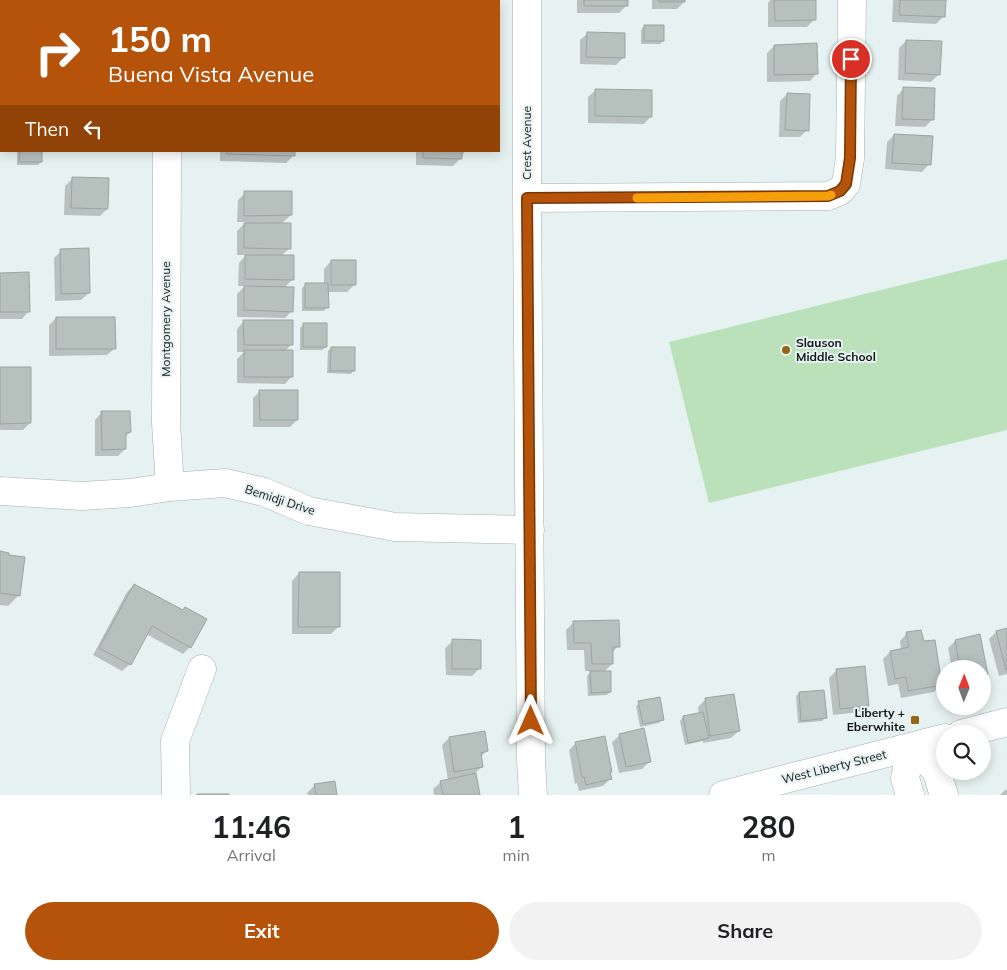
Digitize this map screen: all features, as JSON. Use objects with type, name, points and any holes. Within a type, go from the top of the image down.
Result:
[{"type":"street","name":"Crest Avenue","points":[[527,0],[531,760],[533,795]]},
{"type":"street","points":[[527,198],[828,196],[840,191],[846,184],[850,158],[852,0]]},
{"type":"street","name":"Montgomery Avenue","points":[[167,152],[166,423],[170,487]]},
{"type":"street","name":"Bemidji Drive","points":[[0,491],[82,496],[225,483],[264,492],[309,511],[395,526],[530,530]]},
{"type":"street","points":[[176,795],[175,741],[202,669]]},
{"type":"street","points":[[991,726],[1007,722]]},
{"type":"street","name":"West Liberty Street","points":[[723,795],[936,740]]},
{"type":"street","points":[[910,795],[905,778],[911,747]]},
{"type":"street","points":[[911,747],[936,770],[944,795]]},
{"type":"green space","points":[[1007,259],[1007,430],[709,503],[669,342]]},
{"type":"building","points":[[584,0],[628,0],[628,6],[584,6]]},
{"type":"building","points":[[659,0],[685,0],[685,2],[659,2]]},
{"type":"building","points":[[774,0],[816,0],[816,20],[775,21]]},
{"type":"building","points":[[900,0],[946,0],[945,17],[899,15]]},
{"type":"building","points":[[644,25],[664,25],[664,41],[644,41]]},
{"type":"building","points":[[587,32],[625,33],[625,58],[586,57]]},
{"type":"building","points":[[906,40],[942,41],[940,75],[905,73]]},
{"type":"building","points":[[817,43],[818,74],[774,75],[774,45]]},
{"type":"building","points":[[903,87],[935,88],[934,120],[902,119]]},
{"type":"building","points":[[595,89],[652,90],[652,117],[595,116]]},
{"type":"building","points":[[787,93],[810,94],[809,131],[785,130]]},
{"type":"building","points":[[894,134],[933,136],[931,165],[892,163]]},
{"type":"building","points":[[20,152],[42,152],[42,162],[19,162]]},
{"type":"building","points":[[227,152],[295,152],[295,156],[227,154]]},
{"type":"building","points":[[423,152],[462,152],[462,159],[423,158]]},
{"type":"building","points":[[72,177],[109,178],[108,209],[71,208]]},
{"type":"building","points":[[244,191],[292,191],[292,215],[244,216]]},
{"type":"building","points":[[244,223],[291,223],[291,249],[244,248]]},
{"type":"building","points":[[89,248],[90,293],[61,294],[60,249]]},
{"type":"building","points":[[245,255],[294,255],[294,280],[245,279]]},
{"type":"building","points":[[331,260],[356,260],[356,285],[331,285]]},
{"type":"building","points":[[29,272],[30,312],[0,312],[0,273]]},
{"type":"building","points":[[305,283],[328,283],[329,308],[305,308]]},
{"type":"building","points":[[244,286],[294,287],[293,312],[244,310]]},
{"type":"building","points":[[56,317],[115,317],[116,349],[56,349]]},
{"type":"building","points":[[243,320],[293,320],[293,345],[244,345]]},
{"type":"building","points":[[303,323],[327,323],[327,347],[303,347]]},
{"type":"building","points":[[331,347],[355,347],[355,371],[330,371]]},
{"type":"building","points":[[244,350],[293,350],[293,377],[244,377]]},
{"type":"building","points":[[0,367],[31,367],[31,423],[0,424]]},
{"type":"building","points":[[259,390],[298,390],[298,420],[260,420]]},
{"type":"building","points":[[101,411],[130,411],[131,432],[126,433],[126,449],[102,450]]},
{"type":"building","points":[[0,551],[9,553],[9,555],[25,557],[20,596],[0,593]]},
{"type":"building","points":[[299,572],[340,572],[340,627],[298,627]]},
{"type":"building","points":[[134,584],[183,610],[185,607],[207,619],[191,648],[152,626],[131,665],[99,648]]},
{"type":"building","points":[[619,620],[620,647],[613,647],[613,664],[592,664],[591,643],[574,643],[573,621]]},
{"type":"building","points":[[1007,628],[1007,669],[1006,670],[996,631]]},
{"type":"building","points":[[921,630],[924,641],[935,640],[938,660],[936,660],[936,686],[908,691],[906,677],[895,679],[890,651],[909,647],[906,632]]},
{"type":"building","points":[[980,634],[985,660],[958,660],[955,640]]},
{"type":"building","points":[[452,639],[481,640],[481,669],[452,669]]},
{"type":"building","points":[[865,666],[869,706],[840,709],[836,669]]},
{"type":"building","points":[[590,671],[611,671],[611,692],[591,693]]},
{"type":"building","points":[[824,690],[827,718],[801,721],[799,692]]},
{"type":"building","points":[[734,694],[740,731],[710,736],[705,698]]},
{"type":"building","points":[[660,697],[664,720],[643,724],[638,701]]},
{"type":"building","points":[[703,712],[709,738],[688,743],[683,716]]},
{"type":"building","points":[[644,728],[651,762],[626,767],[619,734]]},
{"type":"building","points":[[485,731],[488,751],[481,753],[483,767],[454,772],[449,737]]},
{"type":"building","points":[[605,736],[612,779],[586,785],[584,777],[582,777],[575,742]]},
{"type":"building","points":[[476,773],[480,795],[443,795],[440,781]]},
{"type":"building","points":[[335,781],[337,795],[316,795],[314,784]]},
{"type":"building","points":[[229,794],[229,795],[197,795]]},
{"type":"slow traffic","points":[[637,198],[831,195]]},
{"type":"place","name":"Slauson Middle School","points":[[786,350]]},
{"type":"place","name":"Liberty + Eberwhite","points":[[915,720]]},
{"type":"route","points":[[531,721],[527,198],[828,196],[840,191],[846,184],[850,158],[851,59]]}]
